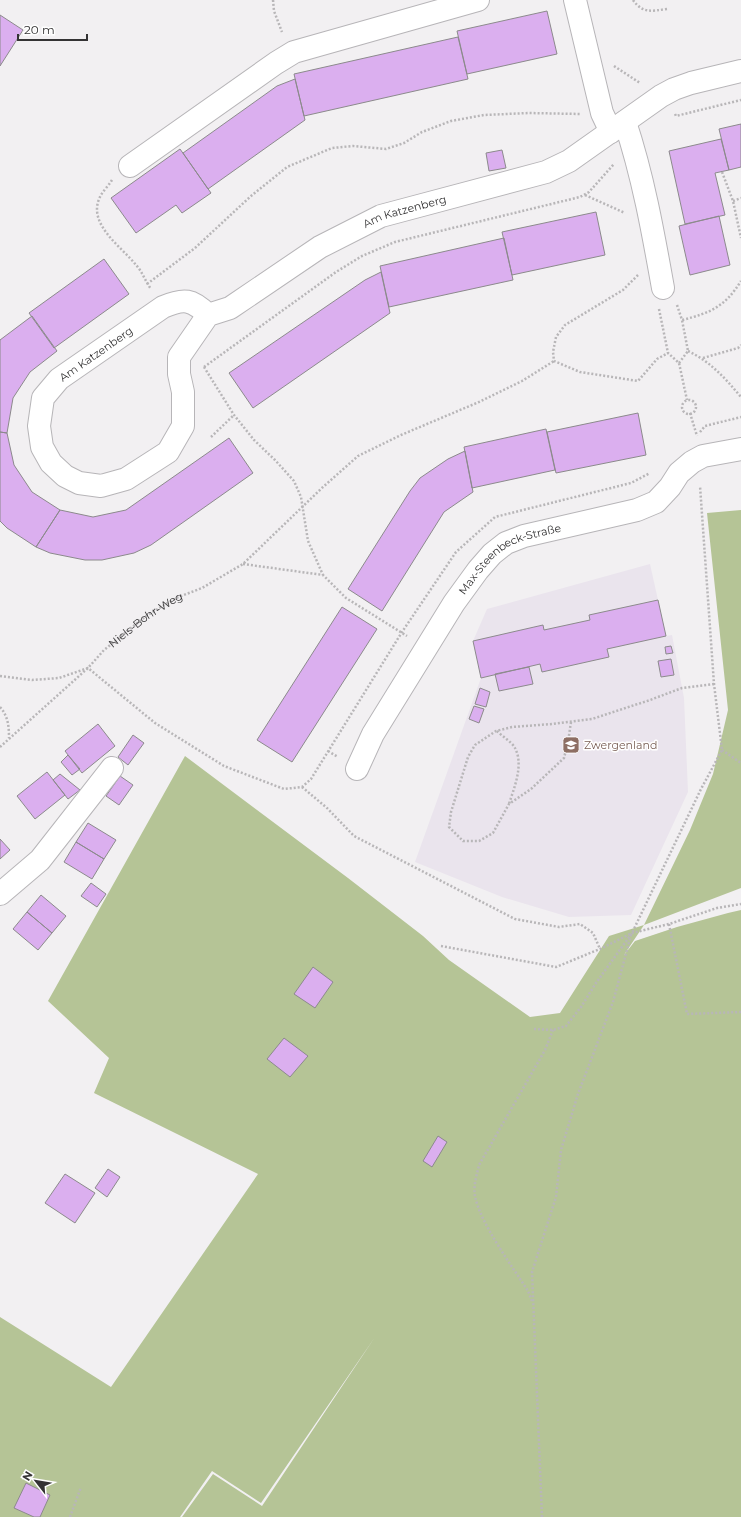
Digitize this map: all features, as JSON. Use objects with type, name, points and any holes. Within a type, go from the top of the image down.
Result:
[{"type":"street","points":[[130,166],[270,67],[294,52],[478,0]]},
{"type":"street","points":[[575,0],[612,122],[632,145],[657,251],[665,298]]},
{"type":"street","name":"Am Katzenberg","points":[[208,315],[198,305],[186,301],[174,302],[163,307],[59,379],[42,398],[39,426],[42,447],[51,463],[65,476],[79,483],[101,486],[126,479],[168,452],[183,426],[183,392],[179,374],[179,357],[208,315],[230,308],[320,247],[381,216],[546,172],[569,162],[612,122],[674,89],[741,71]]},
{"type":"street","name":"Max-Steenbeck-Straße","points":[[357,769],[373,734],[454,603],[478,570],[492,554],[506,543],[524,536],[637,510],[656,502],[670,487],[679,473],[692,462],[703,456],[741,449]]},
{"type":"street","points":[[0,894],[40,860],[112,768]]},
{"type":"path","points":[[273,0],[274,11],[278,22],[294,52]]},
{"type":"path","points":[[633,0],[642,10],[653,11],[667,9]]},
{"type":"path","points":[[147,284],[195,248],[251,196],[286,167],[332,148],[352,146],[386,148],[404,143],[422,132],[451,121],[484,115],[529,113],[612,122]]},
{"type":"path","points":[[670,120],[676,116]]},
{"type":"path","points":[[204,367],[336,272],[362,256],[395,242],[585,195],[632,145]]},
{"type":"path","points":[[130,166],[113,180],[101,196],[98,208],[98,220],[111,239],[138,266],[147,284],[163,307]]},
{"type":"path","points":[[722,172],[733,201],[741,238]]},
{"type":"path","points":[[585,195],[617,209],[652,228]]},
{"type":"path","points":[[733,201],[741,198]]},
{"type":"path","points":[[657,251],[632,282],[623,290],[565,326],[556,337],[553,352],[554,361],[580,372],[638,381],[657,359],[668,352]]},
{"type":"path","points":[[682,320],[706,314],[718,307],[728,299],[741,281]]},
{"type":"path","points":[[665,298],[676,304],[682,320],[688,351],[679,363]]},
{"type":"path","points":[[665,298],[668,352],[679,363],[687,400]]},
{"type":"path","points":[[188,342],[234,415],[254,440],[294,481],[301,497],[308,541],[323,575],[346,598],[426,648]]},
{"type":"path","points":[[703,358],[738,348],[741,345]]},
{"type":"path","points":[[688,351],[703,358],[731,385],[741,397]]},
{"type":"path","name":"Niels-Bohr-Weg","points":[[0,746],[88,668],[104,650],[146,616],[176,598],[202,588],[243,564],[322,487],[358,456],[401,435],[479,402],[522,381],[554,361]]},
{"type":"path","points":[[687,400],[692,401],[695,404],[695,409],[690,413],[686,413],[682,409],[683,403],[687,400]]},
{"type":"path","points":[[211,437],[234,415]]},
{"type":"path","points":[[534,1028],[553,1030],[566,1026],[581,1007],[596,983],[632,933],[701,789],[722,750],[714,684],[700,483],[692,462]]},
{"type":"path","points":[[243,564],[323,575]]},
{"type":"path","points":[[0,676],[32,680],[59,678],[88,668],[155,723],[224,766],[284,789],[293,789]]},
{"type":"path","points":[[496,731],[515,748],[519,763],[514,787],[508,804],[493,834],[479,841],[463,841],[449,827],[451,812],[468,757],[475,746],[496,731],[512,727],[592,719],[682,688],[714,684]]},
{"type":"path","points":[[0,707],[4,712],[9,725],[9,739]]},
{"type":"path","points":[[508,804],[531,789],[564,758],[571,722]]},
{"type":"path","points":[[722,750],[741,763]]},
{"type":"path","points":[[302,787],[327,808],[354,836],[515,919],[559,927],[580,924],[593,933],[600,949]]},
{"type":"path","points":[[441,946],[556,967],[600,949],[632,933],[669,924],[717,908],[741,904]]},
{"type":"path","points":[[669,924],[688,1014],[741,1012]]},
{"type":"path","points":[[542,1517],[532,1272],[556,1197],[561,1150],[578,1094],[613,1002],[632,933]]},
{"type":"path","points":[[533,1304],[528,1291],[484,1220],[475,1195],[476,1180],[479,1165],[545,1050],[553,1030]]},
{"type":"path","points":[[70,1517],[81,1486]]},
{"type":"shaded area","name":"Zwergenland","points":[[650,564],[666,636],[672,635],[684,698],[688,792],[631,915],[569,917],[502,897],[415,862],[481,678],[473,641],[487,609]]},
{"type":"green space","points":[[741,510],[741,888],[644,925],[690,830],[713,774],[728,710],[707,513]]},
{"type":"green space","points":[[185,756],[348,878],[423,936],[449,960],[530,1017],[560,1013],[609,936],[644,925],[624,955],[635,941],[677,927],[741,910],[741,1517],[182,1517],[213,1474],[262,1506],[375,1337],[261,1503],[212,1471],[180,1517],[0,1517],[0,1317],[111,1387],[258,1174],[94,1093],[109,1058],[48,1001]]},
{"type":"building","points":[[547,11],[557,54],[467,74],[457,31]]},
{"type":"building","points":[[0,15],[23,30],[0,66]]},
{"type":"building","points":[[458,37],[468,79],[304,116],[294,74]]},
{"type":"building","points":[[295,79],[305,120],[208,189],[183,153],[277,86]]},
{"type":"building","points":[[741,124],[741,167],[729,170],[719,129]]},
{"type":"building","points":[[721,139],[729,170],[715,173],[725,215],[685,224],[669,151]]},
{"type":"building","points":[[180,149],[211,193],[182,213],[176,205],[136,233],[111,198]]},
{"type":"building","points":[[502,150],[506,168],[489,171],[486,153]]},
{"type":"building","points":[[596,212],[605,255],[512,275],[502,232]]},
{"type":"building","points":[[719,216],[730,265],[690,275],[679,226]]},
{"type":"building","points":[[504,238],[513,280],[389,307],[380,266]]},
{"type":"building","points":[[104,259],[129,294],[54,348],[29,313]]},
{"type":"building","points":[[381,272],[390,313],[253,408],[229,373],[365,280]]},
{"type":"building","points":[[32,316],[57,351],[30,372],[13,398],[7,433],[0,432],[0,340]]},
{"type":"building","points":[[638,413],[646,455],[556,473],[547,432]]},
{"type":"building","points":[[546,429],[555,470],[472,488],[464,447]]},
{"type":"building","points":[[0,432],[7,433],[14,465],[32,492],[60,510],[36,547],[7,528],[0,521]]},
{"type":"building","points":[[229,438],[253,473],[151,545],[134,553],[102,560],[85,560],[50,553],[36,547],[60,510],[93,517],[126,510]]},
{"type":"building","points":[[465,451],[473,492],[444,512],[382,611],[348,589],[410,491],[420,478],[448,459]]},
{"type":"building","points":[[658,600],[666,636],[607,649],[609,657],[542,672],[540,664],[481,678],[473,641],[543,625],[544,630],[590,620],[589,615]]},
{"type":"building","points":[[342,607],[377,629],[292,762],[257,740]]},
{"type":"building","points":[[671,646],[673,653],[666,654],[665,647]]},
{"type":"building","points":[[671,659],[674,675],[661,677],[658,661]]},
{"type":"building","points":[[529,667],[533,684],[499,691],[495,674]]},
{"type":"building","points":[[480,688],[490,692],[486,707],[475,704]]},
{"type":"building","points":[[474,706],[484,709],[479,723],[469,719]]},
{"type":"building","points":[[98,724],[115,746],[82,773],[65,751]]},
{"type":"building","points":[[133,735],[144,743],[128,765],[118,757]]},
{"type":"building","points":[[68,755],[80,769],[72,775],[61,762]]},
{"type":"building","points":[[47,772],[65,795],[35,819],[17,796]]},
{"type":"building","points":[[60,774],[80,790],[68,799],[53,780]]},
{"type":"building","points":[[120,776],[133,785],[119,805],[106,796]]},
{"type":"building","points":[[88,823],[116,840],[104,859],[76,842]]},
{"type":"building","points":[[0,839],[10,850],[0,859]]},
{"type":"building","points":[[76,842],[104,859],[92,879],[64,862]]},
{"type":"building","points":[[91,883],[106,894],[97,907],[81,896]]},
{"type":"building","points":[[41,895],[66,916],[52,933],[27,912]]},
{"type":"building","points":[[27,912],[52,933],[38,950],[13,929]]},
{"type":"building","points":[[313,967],[333,982],[315,1008],[294,994]]},
{"type":"building","points":[[284,1038],[308,1056],[290,1077],[267,1059]]},
{"type":"building","points":[[438,1136],[447,1142],[432,1167],[423,1161]]},
{"type":"building","points":[[108,1169],[120,1177],[107,1197],[95,1188]]},
{"type":"building","points":[[65,1174],[95,1193],[75,1223],[45,1203]]},
{"type":"building","points":[[26,1483],[50,1495],[40,1517],[34,1517],[14,1508]]},
{"type":"place","name":"Zwergenland","points":[[571,745]]}]
